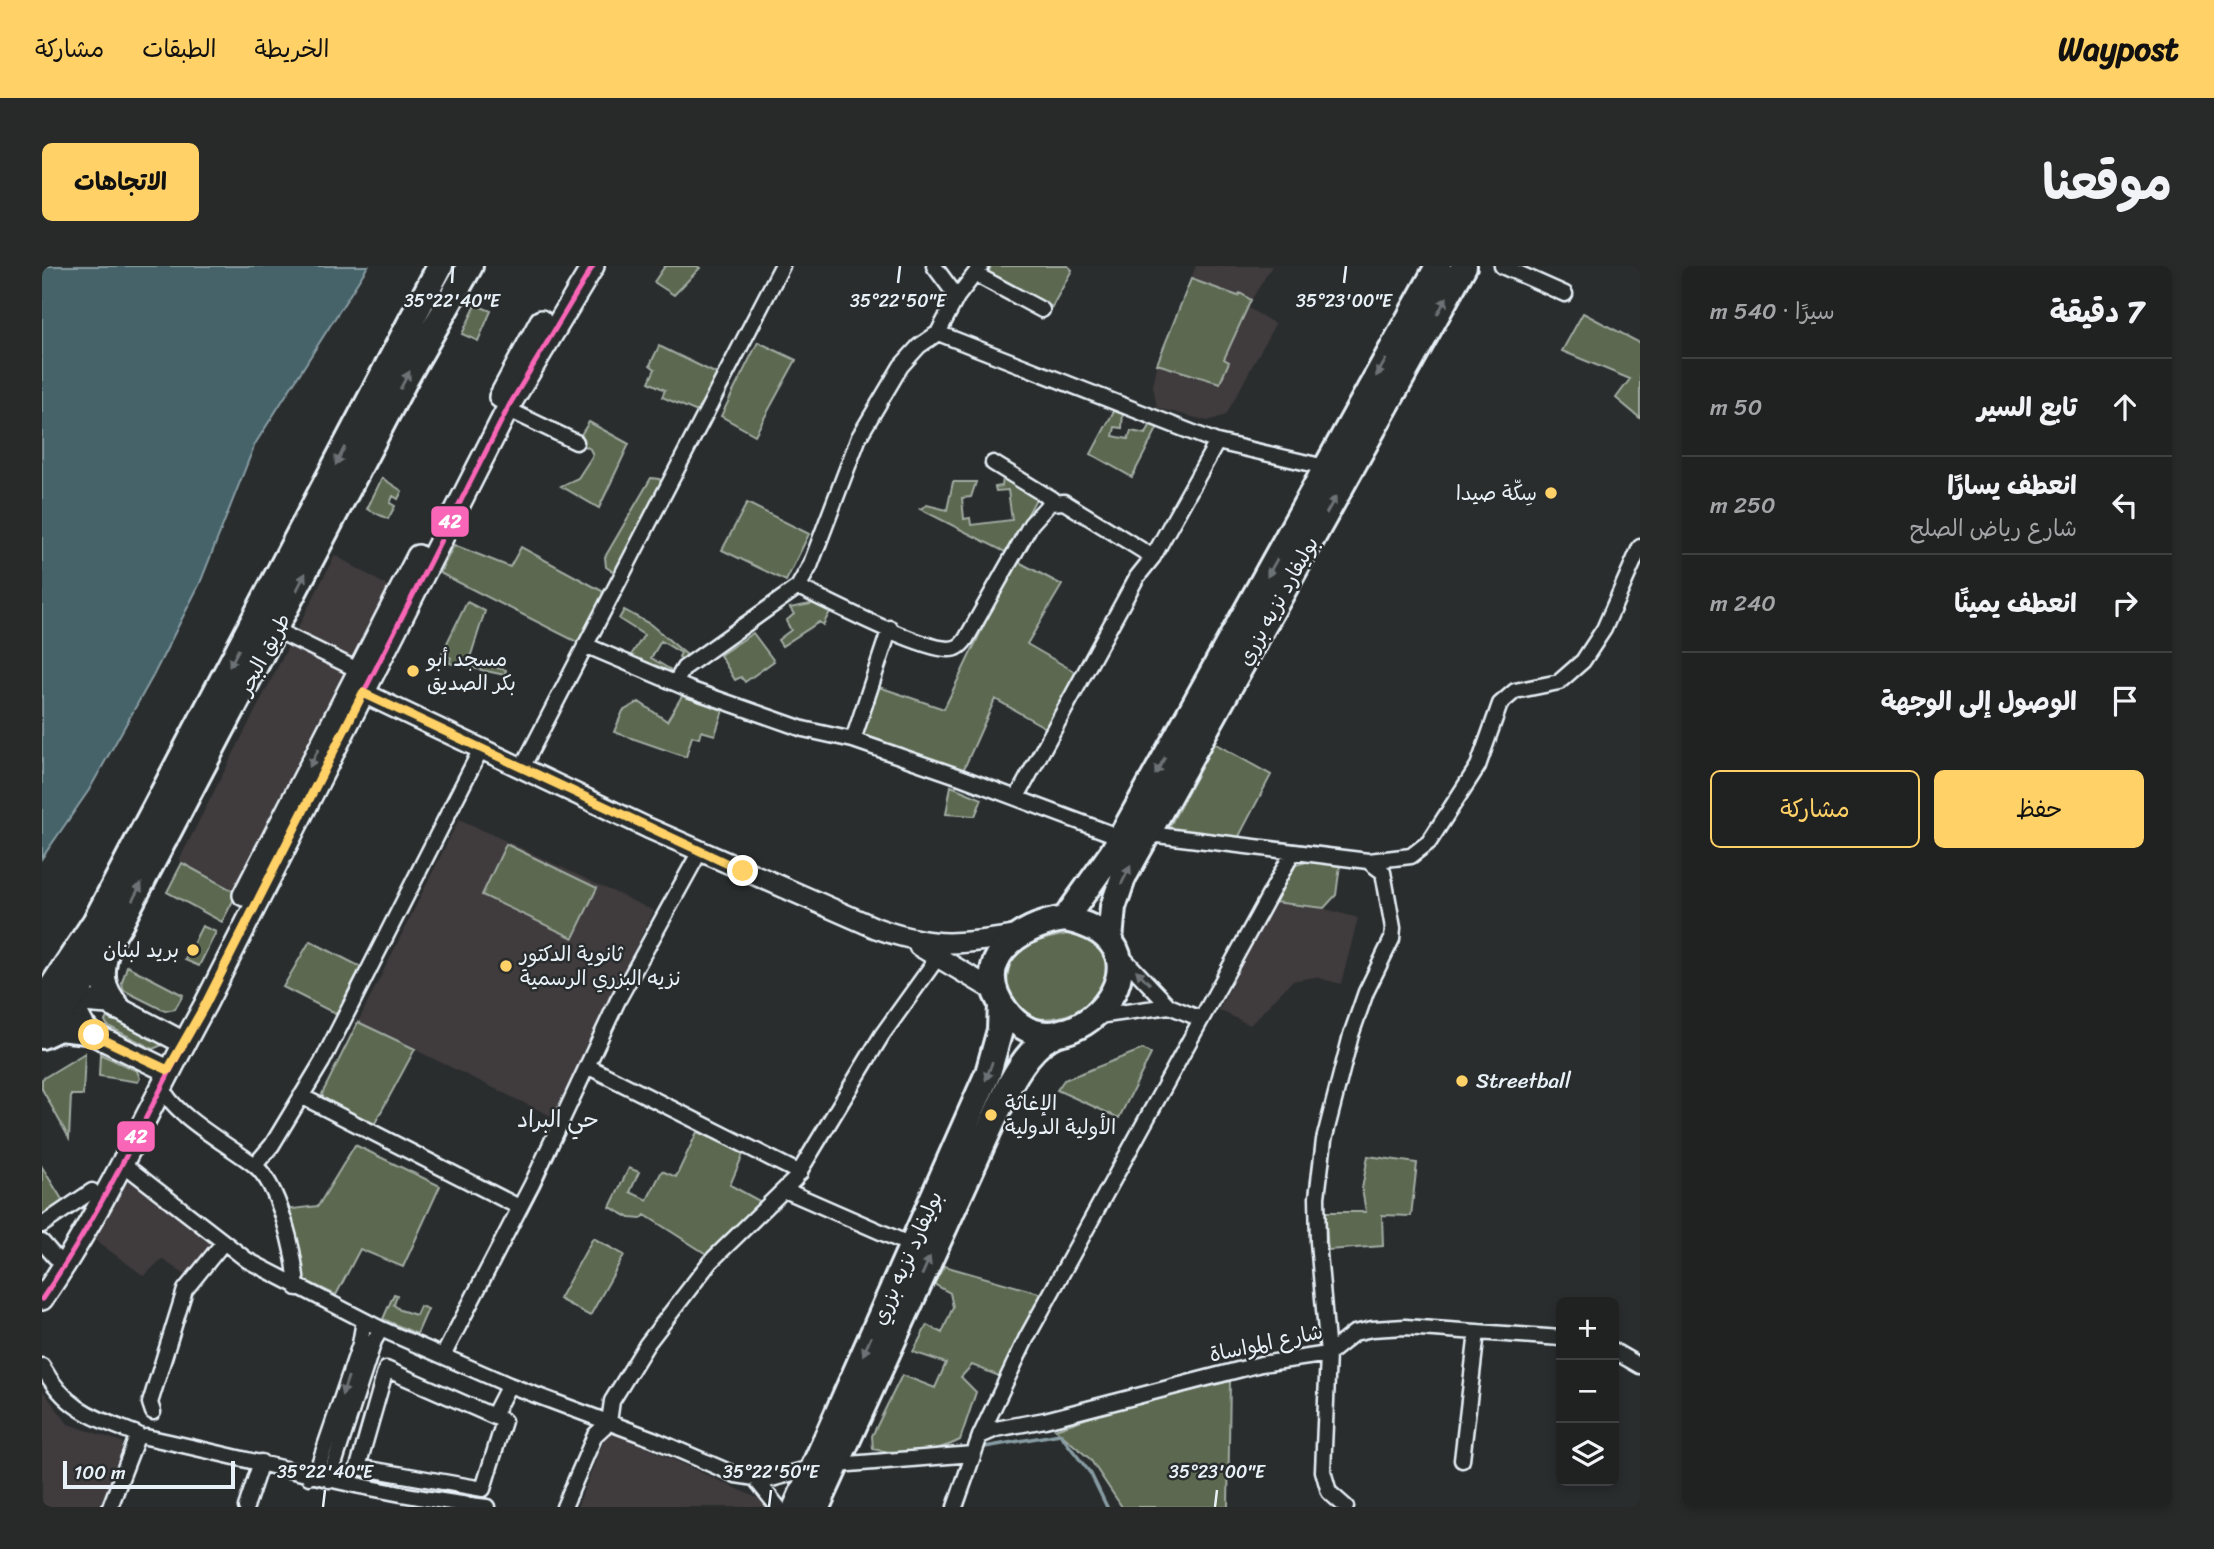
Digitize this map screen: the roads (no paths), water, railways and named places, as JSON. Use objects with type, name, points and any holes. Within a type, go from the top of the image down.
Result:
[{"type":"highway","name":"طريق البحر","points":[[42,1034],[70,1000],[114,934],[276,629],[312,536],[440,266]]},
{"type":"highway","name":"طريق البحر","points":[[42,1002],[95,922],[312,536],[470,266]]},
{"type":"highway","name":"بوليفارد نزيه بزري","points":[[1065,919],[1089,889],[1120,837],[1438,266]]},
{"type":"highway","name":"بوليفارد نزيه بزري","points":[[1112,945],[1109,927],[1115,899],[1464,266]]},
{"type":"highway","points":[[1065,919],[1081,922],[1112,945],[1119,972],[1114,995],[1093,1018],[1064,1031],[1026,1028],[998,998],[999,956],[1016,936],[1049,921],[1065,919]]},
{"type":"highway","points":[[113,1005],[106,991],[102,971],[114,934]]},
{"type":"highway","points":[[42,1010],[70,1000],[70,962]]},
{"type":"highway","name":"بوليفارد نزيه بزري","points":[[817,1507],[826,1466],[913,1246],[988,1073],[1000,1030],[998,998]]},
{"type":"highway","points":[[42,1034],[59,1028],[90,1032]]},
{"type":"highway","name":"بوليفارد نزيه بزري","points":[[796,1507],[826,1466],[1010,1084],[1033,1051],[1052,1034],[1064,1031]]},
{"type":"main road","points":[[42,1300],[72,1253],[122,1163],[162,1073],[361,682],[516,366],[577,266]]},
{"type":"main road","points":[[361,682],[507,409],[593,266]]},
{"type":"main road","points":[[70,1000],[113,1005],[179,1039]]},
{"type":"main road","points":[[70,1000],[90,1032],[162,1073]]},
{"type":"main road","points":[[90,1032],[97,1016],[113,1005]]},
{"type":"main road","points":[[42,1276],[49,1250],[92,1191],[162,1073]]},
{"type":"street","points":[[522,768],[782,266]]},
{"type":"street","points":[[934,266],[957,297]]},
{"type":"street","points":[[1502,266],[1564,294]]},
{"type":"street","points":[[675,683],[684,668],[798,587],[810,566],[859,437],[901,366],[919,346],[938,333],[957,297],[978,270],[1042,310]]},
{"type":"street","points":[[938,333],[1217,442],[1325,467]]},
{"type":"street","points":[[507,409],[576,442]]},
{"type":"street","points":[[1017,797],[1131,588],[1153,557],[1217,442]]},
{"type":"street","points":[[993,463],[1055,501],[1072,506],[1153,557]]},
{"type":"street","points":[[798,587],[890,628],[943,648],[959,647],[1031,524],[1044,506],[1055,501]]},
{"type":"street","points":[[1149,834],[1368,861],[1411,856],[1429,842],[1478,766],[1500,704],[1515,691],[1559,682],[1583,661],[1604,629],[1640,547]]},
{"type":"street","points":[[853,740],[890,628]]},
{"type":"street","points":[[276,629],[361,682],[481,749],[841,914],[943,950],[998,998]]},
{"type":"street","points":[[585,645],[675,683],[803,729],[853,740],[1017,797],[1120,837]]},
{"type":"street","points":[[255,1165],[267,1152],[301,1096],[358,993],[481,749]]},
{"type":"street","points":[[444,1354],[660,919],[700,851]]},
{"type":"street","points":[[954,1507],[980,1436],[1045,1303],[1293,852]]},
{"type":"street","points":[[1346,1507],[1329,1492],[1323,1471],[1328,1354],[1318,1242],[1321,1160],[1330,1112],[1357,1015],[1390,947],[1393,928],[1383,872],[1368,861]]},
{"type":"street","points":[[564,1507],[595,1435],[609,1422],[612,1401],[647,1344],[689,1285],[787,1191],[882,1035],[943,950],[1016,936]]},
{"type":"street","points":[[1112,945],[1169,1006],[1200,1019]]},
{"type":"street","points":[[1093,1018],[1106,1013],[1169,1006]]},
{"type":"street","points":[[587,1066],[800,1172]]},
{"type":"street","points":[[162,1073],[164,1093],[229,1149],[255,1165],[283,1216],[297,1288]]},
{"type":"street","points":[[301,1096],[519,1207]]},
{"type":"street","points":[[122,1163],[247,1260],[297,1288],[381,1329],[444,1354],[509,1385],[757,1480],[789,1476],[826,1466],[973,1454]]},
{"type":"street","points":[[42,1225],[92,1191]]},
{"type":"street","points":[[787,1191],[913,1246]]},
{"type":"street","points":[[110,1507],[153,1412],[193,1281],[223,1242]]},
{"type":"street","points":[[309,1477],[318,1467],[360,1344],[364,1321]]},
{"type":"street","points":[[329,1480],[374,1341],[381,1329]]},
{"type":"street","name":"شارع المواساة","points":[[980,1436],[996,1429],[1045,1420],[1207,1377],[1275,1361],[1328,1354],[1354,1334],[1372,1329],[1556,1338]]},
{"type":"street","points":[[1462,1460],[1477,1332]]},
{"type":"street","points":[[1619,1354],[1640,1366]]},
{"type":"street","points":[[42,1366],[56,1389],[83,1413],[141,1435],[261,1462],[309,1477],[487,1507]]},
{"type":"street","points":[[386,1369],[493,1416],[505,1421],[483,1489],[358,1467],[386,1369]]},
{"type":"street","points":[[493,1416],[509,1385]]},
{"type":"street","points":[[246,1507],[261,1462]]},
{"type":"street","points":[[757,1480],[778,1507]]},
{"type":"water","points":[[42,266],[368,266],[255,444],[200,583],[153,676],[89,790],[42,858]]},
{"type":"waterway","points":[[985,1447],[1060,1434],[1091,1474],[1107,1507]]},
{"type":"place","name":"سِكّة صيدا","points":[[1551,493]]},
{"type":"place","name":"مسجد أبو بكر الصديق","points":[[413,671]]},
{"type":"place","name":"بريد لبنان","points":[[193,950]]},
{"type":"place","name":"ثانوية الدكتور نزيه البزري الرسمية","points":[[506,966]]},
{"type":"place","name":"Streetball","points":[[1462,1081]]},
{"type":"place","name":"الإغاثة الأولية الدولية","points":[[991,1115]]},
{"type":"district","name":"حي البراد","points":[[558,1119]]}]
